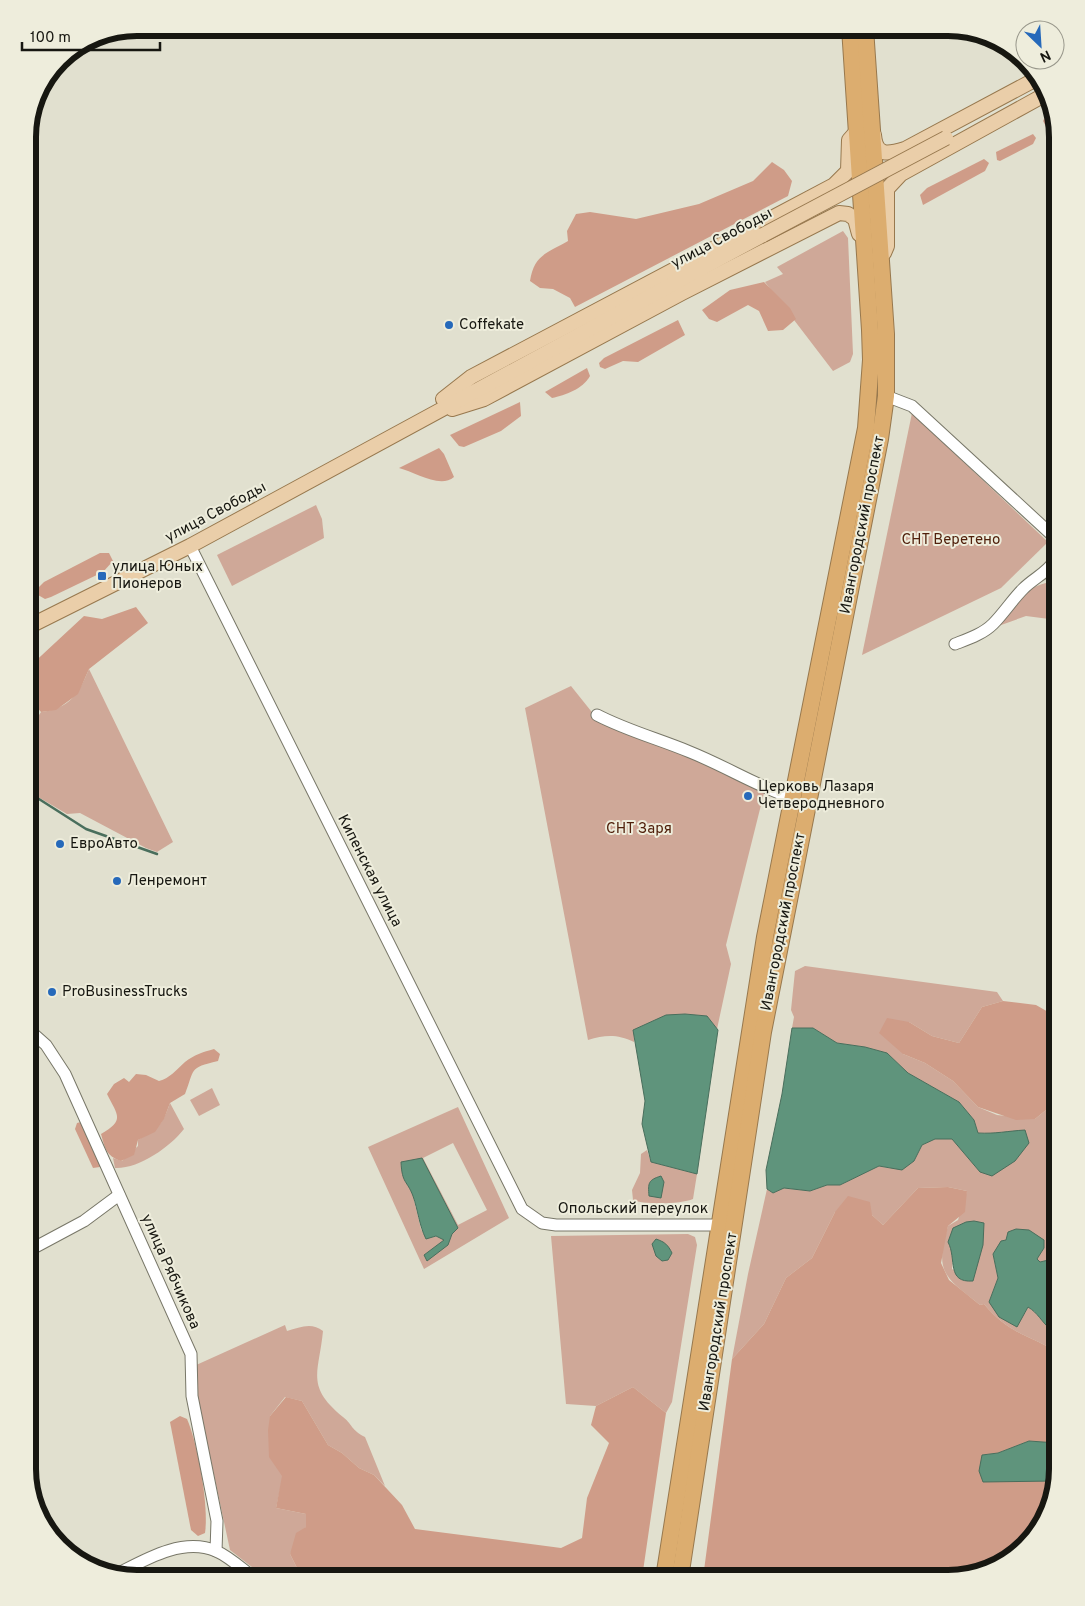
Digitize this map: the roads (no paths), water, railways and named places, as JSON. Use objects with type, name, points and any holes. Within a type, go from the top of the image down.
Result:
[{"type":"highway","name":"Ивангородский проспект","points":[[681,1570],[763,1032],[880,439],[886,396],[886,334],[874,261],[857,131],[851,36]]},
{"type":"highway","name":"Ивангородский проспект","points":[[665,1570],[749,1029],[792,798],[866,428],[871,360],[874,261],[865,36]]},
{"type":"main road","points":[[869,104],[872,109],[875,144],[880,150],[892,153],[918,143],[1032,82]]},
{"type":"main road","name":"улица Свободы","points":[[36,623],[190,546],[416,421],[1036,90]]},
{"type":"main road","points":[[874,261],[887,246],[888,188],[901,174],[1040,97]]},
{"type":"main road","name":"улица Свободы","points":[[416,421],[471,377],[834,184],[848,171],[849,140],[857,131]]},
{"type":"main road","name":"улица Свободы","points":[[416,421],[484,399],[682,293],[839,213],[852,216],[858,223],[862,258],[874,261]]},
{"type":"street","points":[[886,396],[912,406],[1049,532]]},
{"type":"street","name":"Кипенская улица","points":[[190,546],[522,1209]]},
{"type":"street","points":[[955,644],[982,633],[992,625],[1023,589],[1045,573],[1049,566]]},
{"type":"street","points":[[598,715],[641,735],[692,752],[792,798]]},
{"type":"street","name":"улица Рябчикова","points":[[36,1036],[58,1060],[191,1354],[192,1396],[217,1522],[216,1551]]},
{"type":"street","points":[[36,1247],[84,1221],[119,1195]]},
{"type":"street","name":"Опольский переулок","points":[[522,1209],[542,1223],[556,1225],[718,1224]]},
{"type":"street","points":[[127,1569],[158,1554],[194,1547],[216,1551],[243,1570]]},
{"type":"waterway","points":[[36,797],[86,829],[157,854]]},
{"type":"place","name":"Coffekate","points":[[449,325]]},
{"type":"place","name":"улица Юных Пионеров","points":[[102,576]]},
{"type":"place","name":"Церковь Лазаря Четверодневного","points":[[748,796]]},
{"type":"place","name":"ЕвроАвто","points":[[60,844]]},
{"type":"place","name":"Ленремонт","points":[[117,881]]},
{"type":"place","name":"ProBusinessTrucks","points":[[52,992]]},
{"type":"park label","name":"СНТ Веретено","points":[[951,540]]},
{"type":"park label","name":"СНТ Заря","points":[[639,829]]}]
